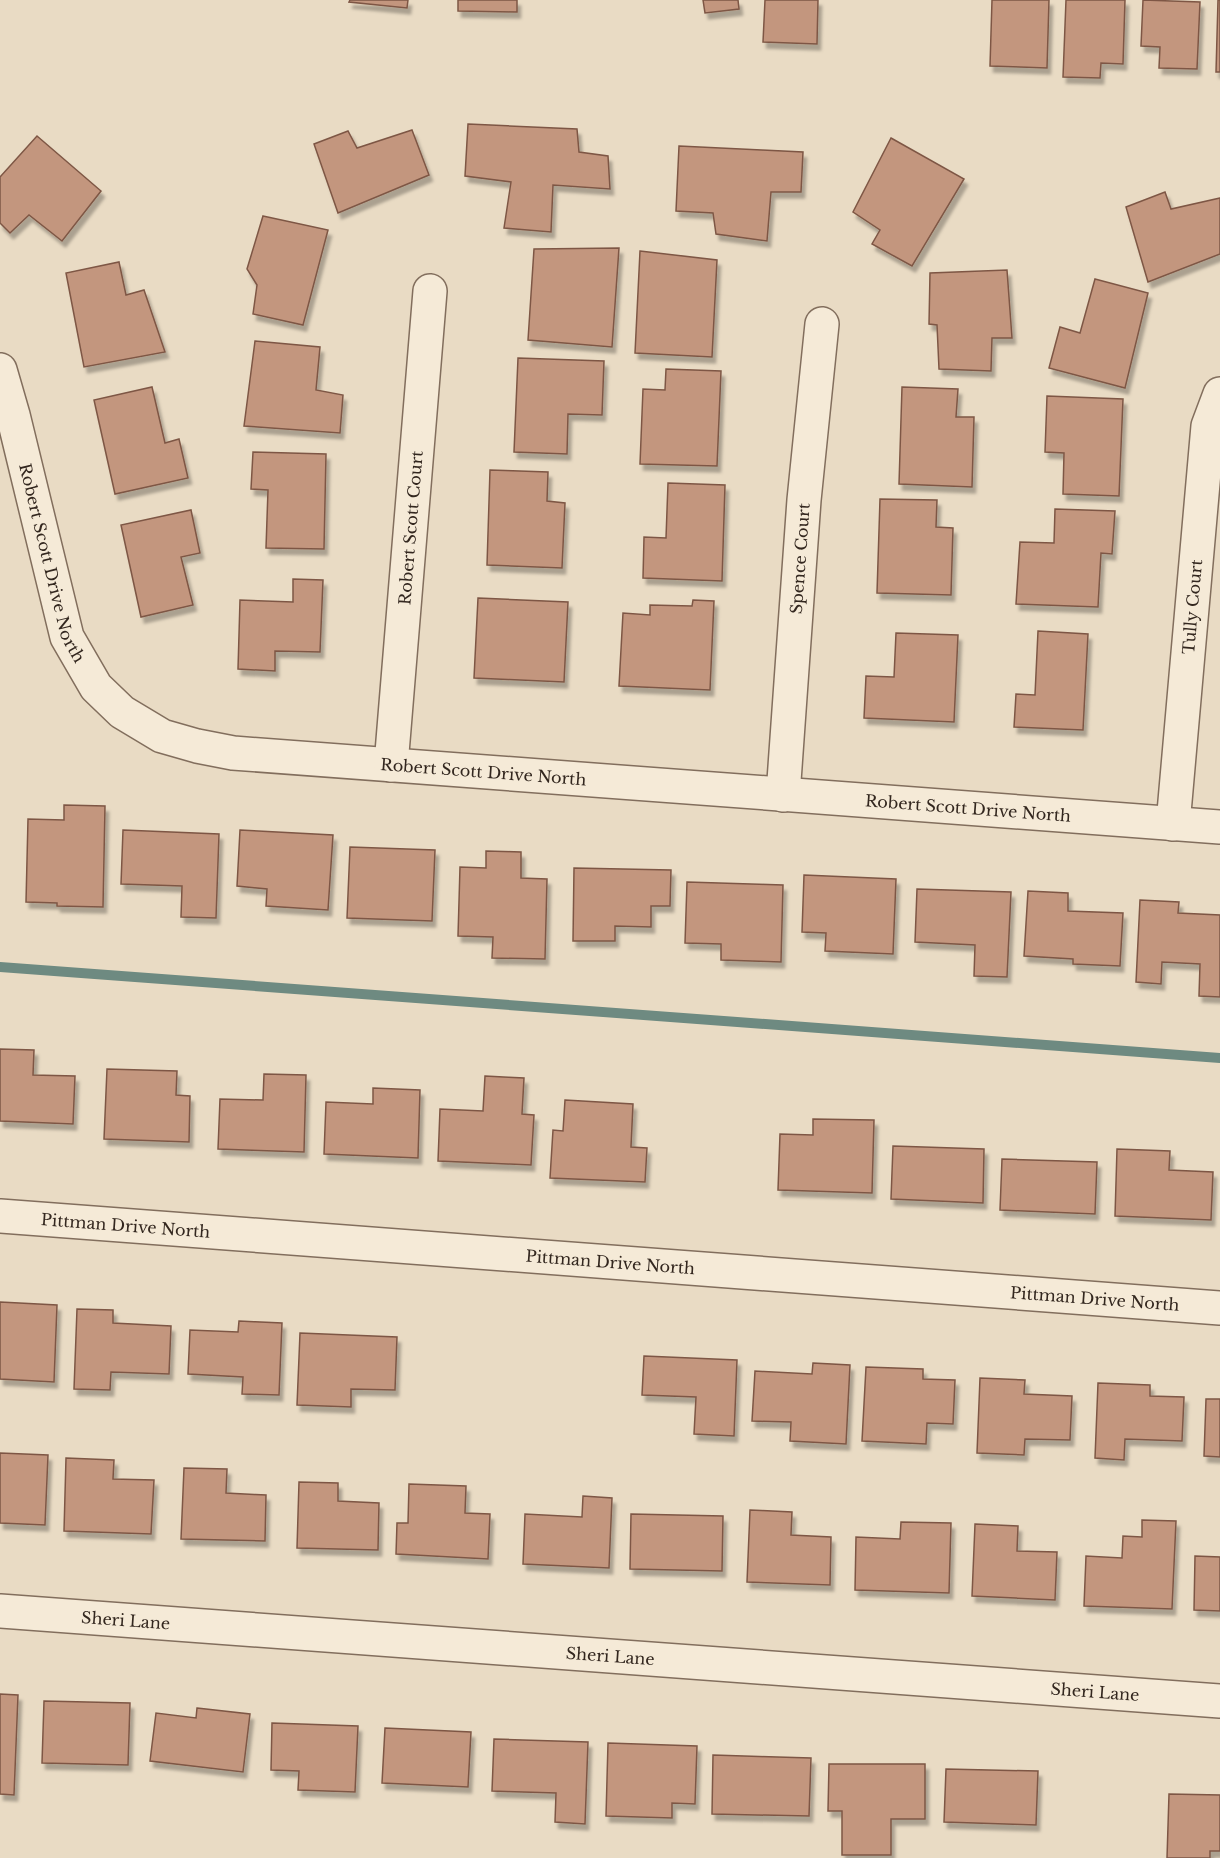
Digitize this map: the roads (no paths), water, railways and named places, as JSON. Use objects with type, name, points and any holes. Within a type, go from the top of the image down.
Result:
[{"type":"street","name":"Robert Scott Court","points":[[391,765],[430,291]]},
{"type":"street","name":"Spence Court","points":[[783,795],[804,500],[822,324]]},
{"type":"street","name":"Robert Scott Drive North","points":[[0,370],[14,415],[67,637],[96,687],[122,712],[162,736],[233,753],[1220,827]]},
{"type":"street","name":"Tully Court","points":[[1173,824],[1208,426],[1220,394]]},
{"type":"street","name":"Pittman Drive North","points":[[0,1216],[1220,1308]]},
{"type":"street","name":"Sheri Lane","points":[[0,1611],[1220,1701]]},
{"type":"waterway","points":[[0,967],[1220,1058]]}]
